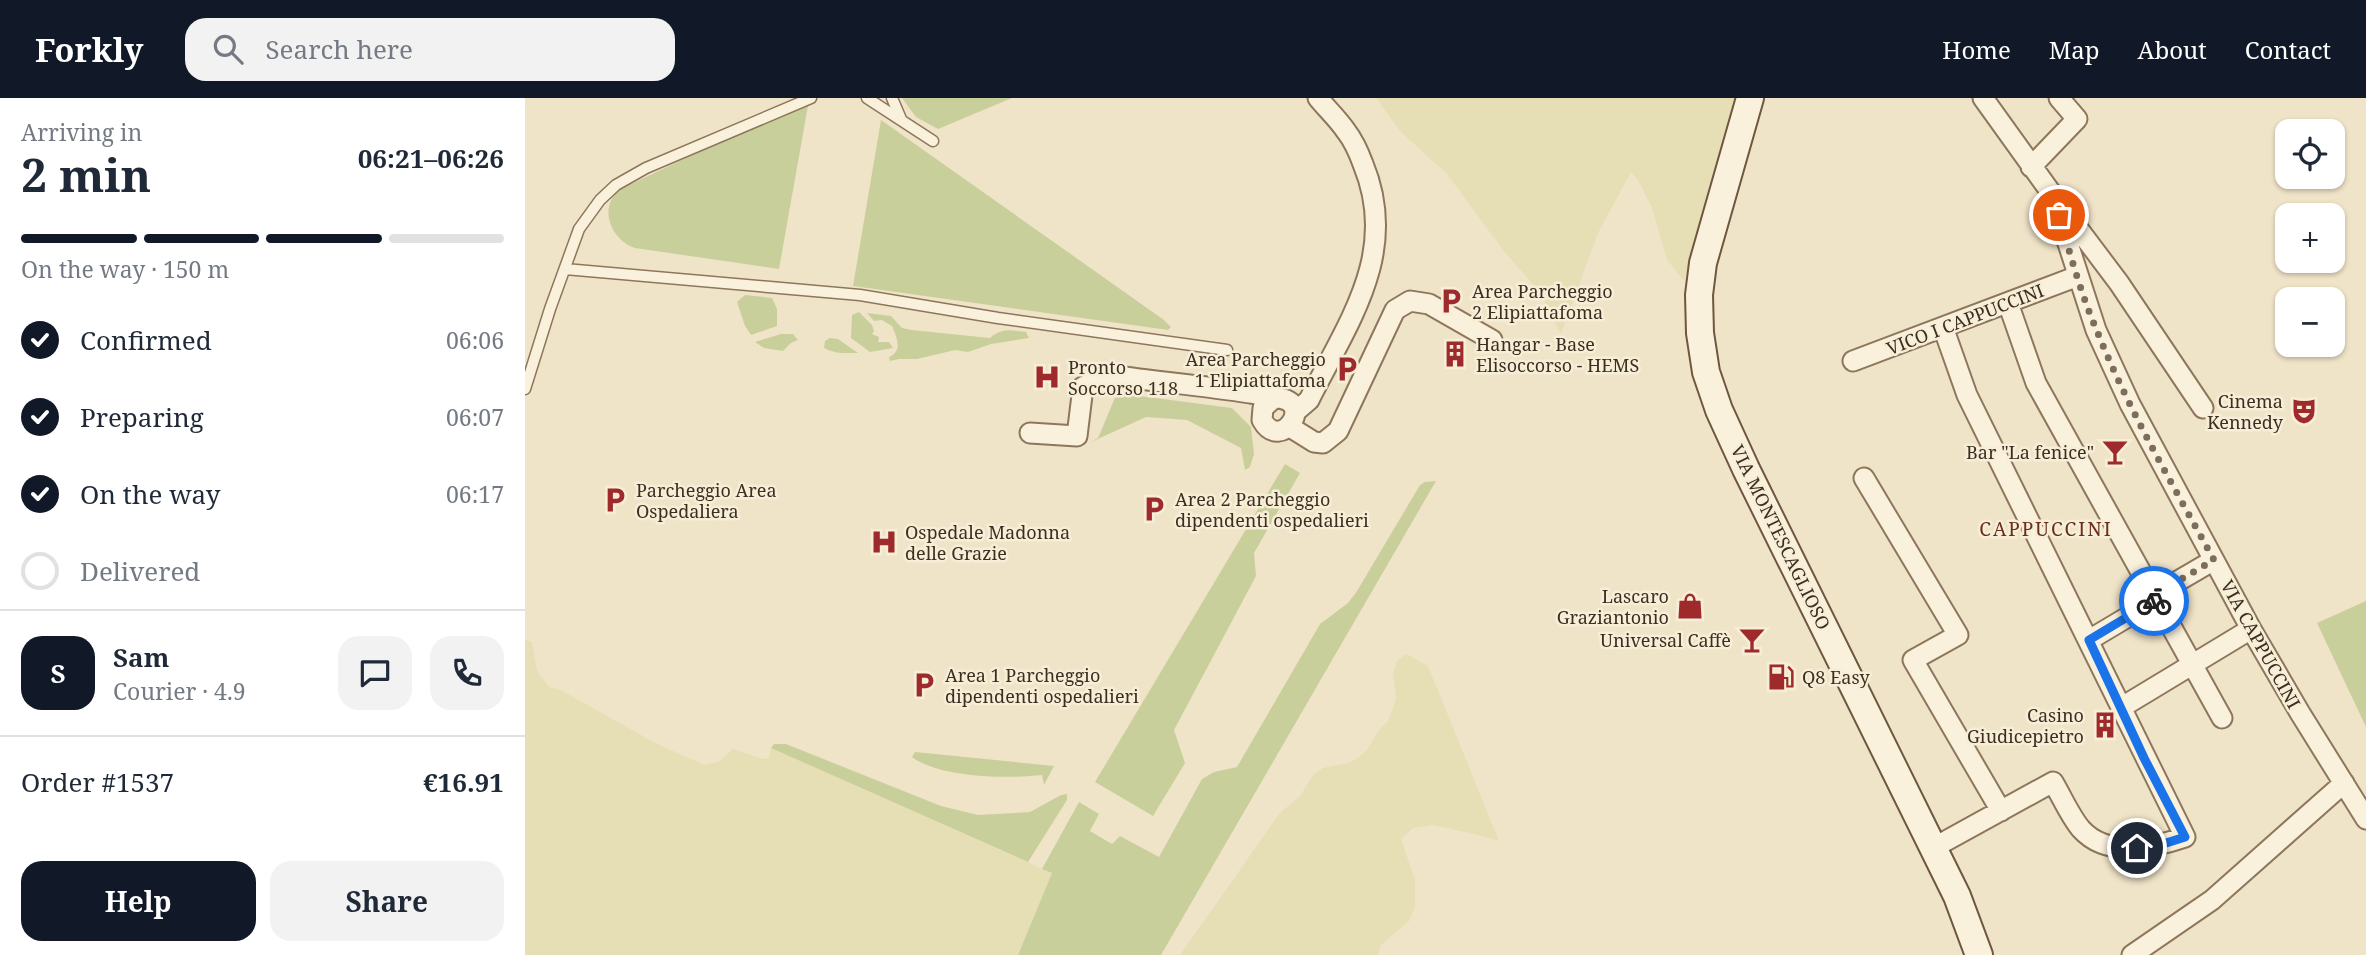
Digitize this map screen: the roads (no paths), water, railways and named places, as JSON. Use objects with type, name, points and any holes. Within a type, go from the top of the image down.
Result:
[{"type":"main road","name":"VIA MONTESCAGLIOSO","points":[[1750,98],[1703,263],[1699,295],[1700,333],[1706,372],[1719,410],[1746,469],[1957,896],[1979,955]]},
{"type":"street","points":[[1203,388],[1246,402],[1261,414],[1265,425],[1271,430],[1280,431],[1288,411],[1310,400],[1367,283],[1375,251],[1377,224],[1373,188],[1347,132],[1318,98]]},
{"type":"street","name":"VIA CAPPUCCINI","points":[[1983,98],[2031,167],[2119,283],[2203,408]]},
{"type":"street","points":[[2031,167],[2077,119],[2059,98]]},
{"type":"street","name":"VIA CAPPUCCINI","points":[[2052,194],[2096,330],[2130,404],[2251,629],[2366,819]]},
{"type":"street","name":"VICO I CAPPUCCINI","points":[[1853,361],[2078,276]]},
{"type":"street","points":[[1030,433],[1077,436],[1083,387],[1100,379],[1116,376],[1251,393],[1288,411],[1314,442],[1323,443],[1338,431],[1395,310],[1410,301],[1429,304],[1492,340]]},
{"type":"street","points":[[2008,303],[2036,383],[2222,718]]},
{"type":"street","points":[[1933,848],[2053,782],[2082,830],[2105,846],[2137,848],[2185,837],[1966,395],[1943,327]]},
{"type":"street","points":[[1261,414],[1265,403],[1288,411]]},
{"type":"street","points":[[1864,478],[1958,635],[1913,660],[2001,811]]},
{"type":"street","points":[[2089,640],[2214,560]]},
{"type":"street","points":[[2122,707],[2251,629]]},
{"type":"street","points":[[2132,955],[2212,900],[2344,783]]},
{"type":"lane","points":[[525,389],[579,229],[600,200],[616,185],[646,168],[811,98]]},
{"type":"lane","points":[[867,98],[933,141]]},
{"type":"lane","points":[[892,98],[901,119]]},
{"type":"lane","points":[[565,270],[860,295],[998,318],[1227,350]]},
{"type":"place","name":"Area Parcheggio 2 Elipiattafoma","points":[[1451,301]]},
{"type":"place","name":"Hangar - Base Elisoccorso - HEMS","points":[[1455,354]]},
{"type":"place","name":"Area Parcheggio 1 Elipiattafoma","points":[[1347,369]]},
{"type":"place","name":"Pronto Soccorso 118","points":[[1047,377]]},
{"type":"place","name":"Cinema Kennedy","points":[[2304,411]]},
{"type":"place","name":"Bar \"La fenice\"","points":[[2115,452]]},
{"type":"place","name":"Parcheggio Area Ospedaliera","points":[[615,500]]},
{"type":"place","name":"Area 2 Parcheggio dipendenti ospedalieri","points":[[1154,509]]},
{"type":"place","name":"Ospedale Madonna delle Grazie","points":[[884,542]]},
{"type":"place","name":"Lascaro Graziantonio","points":[[1690,606]]},
{"type":"place","name":"Universal Caffè","points":[[1752,640]]},
{"type":"place","name":"Q8 Easy","points":[[1781,677]]},
{"type":"place","name":"Area 1 Parcheggio dipendenti ospedalieri","points":[[924,685]]},
{"type":"place","name":"Casino Giudicepietro","points":[[2105,725]]},
{"type":"district","name":"CAPPUCCINI","points":[[2046,529]]}]
